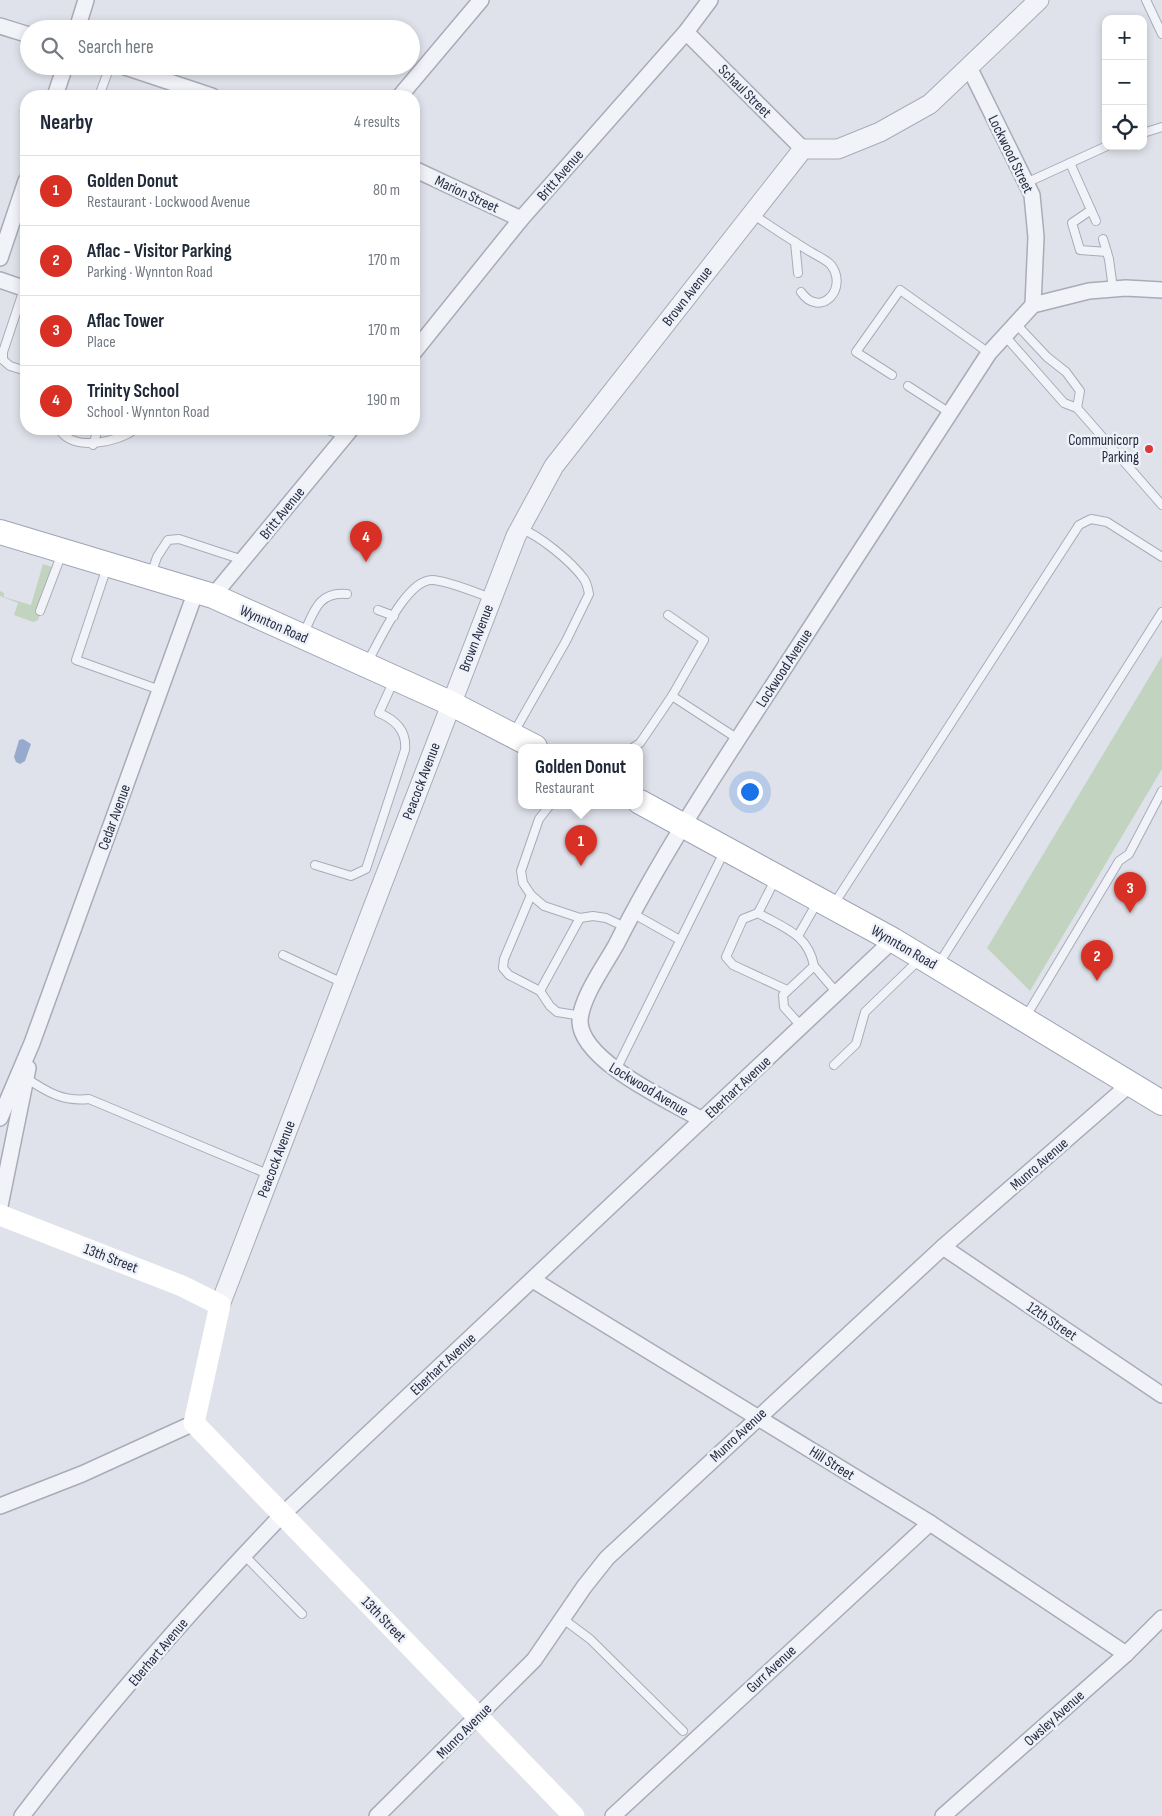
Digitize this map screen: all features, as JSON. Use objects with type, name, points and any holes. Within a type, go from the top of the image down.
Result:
[{"type":"main road","name":"Wynnton Road","points":[[0,532],[205,594],[450,703],[529,744]]},
{"type":"main road","name":"Wynnton Road","points":[[643,804],[893,940],[1162,1103]]},
{"type":"main road","name":"13th Street","points":[[0,1215],[182,1286],[220,1305]]},
{"type":"main road","name":"Peacock Avenue","points":[[194,1423],[220,1305]]},
{"type":"main road","name":"13th Street","points":[[194,1423],[574,1816]]},
{"type":"street","points":[[80,20],[86,0]]},
{"type":"street","points":[[420,72],[481,0]]},
{"type":"street","name":"Britt Avenue","points":[[420,345],[521,220],[686,32],[710,0]]},
{"type":"street","points":[[803,149],[838,149],[880,132],[930,104],[1039,0]]},
{"type":"street","points":[[0,26],[20,32]]},
{"type":"street","name":"Schaul Street","points":[[686,32],[803,149]]},
{"type":"street","name":"Lockwood Street","points":[[969,67],[1032,195],[1035,223],[1033,305]]},
{"type":"street","points":[[57,90],[62,75]]},
{"type":"street","points":[[149,75],[194,90]]},
{"type":"street","points":[[405,90],[418,75]]},
{"type":"street","name":"Brown Avenue","points":[[450,703],[520,528],[554,466],[803,149]]},
{"type":"street","name":"Marion Street","points":[[420,172],[521,220]]},
{"type":"street","points":[[0,258],[20,199]]},
{"type":"street","points":[[0,280],[20,287]]},
{"type":"street","points":[[1033,305],[1089,291],[1113,289],[1162,290]]},
{"type":"street","name":"Lockwood Avenue","points":[[702,1120],[616,1070],[599,1058],[585,1040],[580,1022],[585,1001],[632,913],[683,824],[989,353],[1033,305]]},
{"type":"street","name":"Britt Avenue","points":[[205,594],[243,560],[346,435]]},
{"type":"street","name":"Cedar Avenue","points":[[32,1044],[160,690],[205,594]]},
{"type":"street","name":"Peacock Avenue","points":[[220,1305],[450,703]]},
{"type":"street","name":"Eberhart Avenue","points":[[22,1816],[68,1756],[206,1595],[283,1514],[893,940]]},
{"type":"street","points":[[0,1206],[32,1044]]},
{"type":"street","points":[[0,1118],[32,1044]]},
{"type":"street","name":"Munro Avenue","points":[[377,1816],[478,1718],[534,1660],[584,1587],[607,1558],[943,1247],[1130,1084]]},
{"type":"street","name":"12th Street","points":[[943,1247],[1162,1395]]},
{"type":"street","name":"Hill Street","points":[[533,1280],[930,1523],[1126,1654]]},
{"type":"street","points":[[0,1506],[82,1474],[194,1423]]},
{"type":"street","name":"Gurr Avenue","points":[[613,1816],[930,1523]]},
{"type":"street","name":"Owsley Avenue","points":[[943,1816],[1126,1654],[1162,1618]]},
{"type":"lane","points":[[1146,0],[1162,34]]},
{"type":"lane","points":[[102,90],[107,75]]},
{"type":"lane","points":[[1147,132],[1161,128]]},
{"type":"lane","points":[[1026,183],[1102,148]]},
{"type":"lane","points":[[1070,163],[1096,221]]},
{"type":"lane","points":[[1091,210],[1072,223],[1080,250],[1107,252]]},
{"type":"lane","points":[[752,214],[830,264],[837,279],[836,289],[830,298],[822,303],[814,302],[806,298],[801,292]]},
{"type":"lane","points":[[1104,239],[1113,289]]},
{"type":"lane","points":[[795,242],[798,273]]},
{"type":"lane","points":[[892,375],[856,352],[900,290],[989,353]]},
{"type":"lane","points":[[20,303],[3,352],[4,360],[10,366],[20,369]]},
{"type":"lane","points":[[1016,324],[1047,357],[1066,372],[1080,390],[1077,408]]},
{"type":"lane","points":[[1005,336],[1064,403],[1077,408],[1162,505]]},
{"type":"lane","points":[[908,386],[950,413]]},
{"type":"lane","points":[[64,435],[93,445],[126,435]]},
{"type":"lane","points":[[93,445],[96,435]]},
{"type":"lane","points":[[798,936],[826,903],[1079,525],[1091,519],[1107,522],[1162,556]]},
{"type":"lane","points":[[512,735],[566,641],[589,594],[585,580],[533,533],[520,528]]},
{"type":"lane","points":[[150,578],[157,556],[168,540],[179,539],[243,560]]},
{"type":"lane","points":[[40,610],[62,551]]},
{"type":"lane","points":[[108,565],[76,660],[160,690]]},
{"type":"lane","points":[[365,665],[407,595],[419,584],[432,580],[491,598]]},
{"type":"lane","points":[[302,636],[319,602],[334,592],[347,594]]},
{"type":"lane","points":[[378,610],[394,616]]},
{"type":"lane","points":[[834,1065],[856,1044],[865,1012],[929,962],[1162,612]]},
{"type":"lane","points":[[638,744],[672,696],[704,640],[668,615]]},
{"type":"lane","points":[[315,865],[351,876],[366,869],[405,750],[406,742],[400,728],[392,718],[380,713],[394,678]]},
{"type":"lane","points":[[672,696],[738,739]]},
{"type":"lane","points":[[1024,1020],[1119,861],[1129,854],[1162,791]]},
{"type":"lane","points":[[547,809],[539,820],[521,871],[523,883],[531,895],[544,906],[580,918],[593,916],[606,918],[625,927]]},
{"type":"lane","points":[[616,1070],[726,848]]},
{"type":"lane","points":[[777,876],[758,914],[743,919],[726,957],[734,965],[787,990]]},
{"type":"lane","points":[[531,895],[504,958],[503,968],[509,975],[540,990],[550,1006],[557,1012],[582,1016]]},
{"type":"lane","points":[[632,913],[680,940]]},
{"type":"lane","points":[[758,914],[798,936],[812,954],[814,966],[837,993]]},
{"type":"lane","points":[[540,990],[580,918]]},
{"type":"lane","points":[[283,955],[343,983]]},
{"type":"lane","points":[[802,1026],[784,1007],[783,995],[814,966]]},
{"type":"lane","points":[[26,1078],[50,1093],[74,1101],[89,1099],[270,1175]]},
{"type":"lane","points":[[244,1556],[302,1614]]},
{"type":"lane","points":[[563,1619],[590,1639],[683,1731]]},
{"type":"green space","points":[[43,564],[52,567],[52,581],[38,620],[33,622],[14,615],[18,603],[0,596],[0,591],[4,593],[4,597],[31,605]]},
{"type":"green space","points":[[1162,656],[1162,769],[1030,991],[987,948]]},
{"type":"water","points":[[23,739],[31,744],[25,761],[20,764],[16,762],[14,757],[19,740]]},
{"type":"place","name":"Communicorp Parking","points":[[1149,449]]},
{"type":"place","name":"Trinity School","points":[[366,562]]},
{"type":"place","name":"Golden Donut","points":[[581,866]]},
{"type":"place","name":"Aflac Tower","points":[[1130,913]]},
{"type":"place","name":"Aflac - Visitor Parking","points":[[1097,981]]}]
